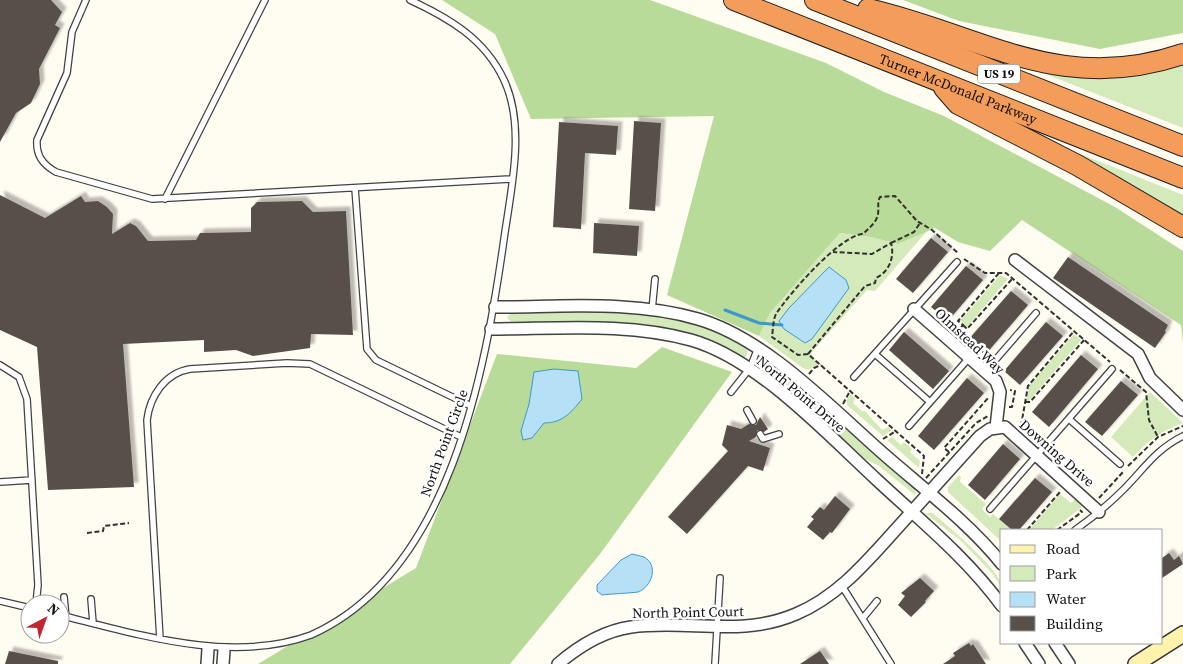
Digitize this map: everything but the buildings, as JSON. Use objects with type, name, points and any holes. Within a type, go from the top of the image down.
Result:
[{"type":"highway","name":"Turner McDonald Parkway","points":[[734,0],[1183,178]]},
{"type":"highway","name":"US 19","points":[[816,0],[1183,146]]},
{"type":"highway","points":[[827,0],[878,12],[1044,64],[1068,68],[1114,69],[1139,66],[1183,54]]},
{"type":"highway","points":[[938,81],[958,104],[1077,165],[1183,227]]},
{"type":"main road","points":[[1136,664],[1183,634]]},
{"type":"street","points":[[1015,260],[1138,354],[1150,378],[1183,410]]},
{"type":"street","name":"North Point Drive","points":[[494,307],[626,307],[700,319],[721,327],[758,347],[928,493],[980,540],[1000,562]]},
{"type":"street","name":"Olmstead Way","points":[[914,310],[996,381],[1000,392],[996,427]]},
{"type":"street","name":"North Point Drive","points":[[491,329],[650,332],[693,340],[730,356],[750,368],[786,397],[912,512],[962,558],[1000,604]]},
{"type":"street","name":"Downing Drive","points":[[928,493],[980,436],[996,427],[1005,427],[1096,508]]},
{"type":"street","name":"North Point Court","points":[[558,664],[571,653],[598,637],[630,627],[751,627],[781,620],[810,608],[842,586],[928,493]]},
{"type":"street","points":[[1026,644],[1038,664]]},
{"type":"street","points":[[1056,644],[1069,664]]},
{"type":"street","points":[[207,664],[208,648]]},
{"type":"street","points":[[223,664],[224,650]]},
{"type":"lane","points":[[86,0],[72,32],[67,73],[40,130],[36,150],[47,167],[56,172],[140,197],[165,199],[512,179]]},
{"type":"lane","points":[[165,199],[265,0]]},
{"type":"lane","name":"North Point Circle","points":[[70,618],[160,639],[208,648],[224,650],[277,645],[310,635],[348,614],[370,596],[397,566],[420,532],[433,508],[461,437],[491,329],[512,179],[514,137],[512,103],[499,70],[491,56],[471,35],[448,19],[410,0]]},
{"type":"lane","points":[[355,188],[367,349],[376,360],[471,406]]},
{"type":"lane","points":[[854,377],[957,262]]},
{"type":"lane","points":[[652,310],[655,279]]},
{"type":"lane","points":[[985,372],[1036,314]]},
{"type":"lane","points":[[731,392],[750,368],[758,347]]},
{"type":"lane","points":[[875,354],[930,402]]},
{"type":"lane","points":[[909,426],[969,358]]},
{"type":"lane","points":[[160,639],[147,420],[151,400],[176,372],[190,369],[286,363],[310,364],[461,437]]},
{"type":"lane","points":[[0,365],[13,372],[23,384],[27,399],[37,594]]},
{"type":"lane","points":[[990,509],[1114,367]]},
{"type":"lane","points":[[747,410],[753,421]]},
{"type":"lane","points":[[1069,419],[1120,464]]},
{"type":"lane","points":[[760,434],[763,439],[779,434]]},
{"type":"lane","points":[[1076,529],[1096,508],[1124,489],[1146,462],[1183,436]]},
{"type":"lane","points":[[0,482],[32,480]]},
{"type":"lane","points":[[715,664],[720,578]]},
{"type":"lane","points":[[842,586],[891,664]]},
{"type":"lane","points":[[91,599],[94,623]]},
{"type":"lane","points":[[0,601],[20,606]]},
{"type":"lane","points":[[862,618],[878,601]]},
{"type":"path","points":[[922,474],[924,456],[808,354],[798,355],[772,337],[775,316],[811,271],[833,252],[839,244],[848,238],[863,234],[875,221],[878,214],[880,197],[895,196],[920,224],[932,230],[969,264],[985,273],[1006,273],[1114,367],[1146,392],[1149,420],[1158,437]]},
{"type":"path","points":[[833,252],[872,254],[914,232],[920,224]]},
{"type":"path","points":[[808,354],[865,286],[875,283],[876,278],[881,276],[894,253],[891,243]]},
{"type":"path","points":[[999,273],[958,321],[967,329],[1012,279]]},
{"type":"path","points":[[956,333],[963,325]]},
{"type":"path","points":[[1021,426],[1028,386],[1074,331]]},
{"type":"path","points":[[1025,402],[1030,402],[1084,339]]},
{"type":"path","points":[[809,375],[814,368],[821,365]]},
{"type":"path","points":[[843,404],[850,391]]},
{"type":"path","points":[[949,452],[944,448],[991,396],[990,404]]},
{"type":"path","points":[[926,478],[976,423],[988,416],[988,412]]},
{"type":"path","points":[[1082,512],[1096,508],[1158,437],[1183,426]]},
{"type":"path","points":[[883,439],[896,431]]},
{"type":"path","points":[[1028,529],[1060,492]]},
{"type":"path","points":[[87,533],[103,531],[104,526],[129,523]]},
{"type":"green space","points":[[442,0],[650,0],[826,63],[884,92],[944,116],[1115,207],[1183,251],[1183,343],[1181,325],[1022,220],[990,251],[958,242],[935,228],[898,244],[871,237],[840,233],[770,313],[759,336],[667,295],[714,116],[531,119],[495,34]]},
{"type":"green space","points":[[903,0],[1183,0],[1183,33],[1100,49],[959,21]]},
{"type":"green space","points":[[1183,60],[1183,128],[1038,71],[1040,67]]},
{"type":"green space","points":[[1074,153],[1081,154],[1183,195],[1183,216]]},
{"type":"green space","points":[[927,231],[875,291],[867,290],[811,353],[818,365],[808,370],[803,368],[759,336],[770,313],[840,233],[871,237],[898,244]]},
{"type":"green space","points":[[1000,275],[1008,279],[967,327],[960,321]]},
{"type":"green space","points":[[511,312],[634,313],[666,317],[696,324],[724,335],[748,350],[746,357],[741,357],[696,335],[648,325],[603,322],[514,324],[507,318]]},
{"type":"green space","points":[[1074,334],[1081,340],[1029,401],[1026,401],[1029,386]]},
{"type":"green space","points":[[662,347],[732,372],[600,554],[510,664],[258,664],[416,568],[497,354],[636,368]]},
{"type":"green space","points":[[761,363],[765,363],[819,406],[916,489],[915,495],[879,466],[859,456],[763,369]]},
{"type":"green space","points":[[1150,392],[1183,423],[1168,429],[1156,437],[1133,457],[1111,437]]},
{"type":"green space","points":[[851,394],[855,398],[853,403],[863,412],[864,410],[882,430],[889,427],[892,430],[883,436],[847,405],[847,399]]},
{"type":"green space","points":[[892,437],[901,445],[904,442],[912,449],[910,452],[920,461],[919,468],[887,440]]},
{"type":"green space","points":[[959,475],[961,477],[960,482],[986,504],[982,509],[990,517],[993,514],[1011,529],[1000,529],[1000,540],[948,492],[948,487]]},
{"type":"green space","points":[[1060,494],[1071,503],[1075,499],[1082,507],[1053,529],[1030,529]]},
{"type":"green space","points":[[925,513],[933,513],[973,549],[1000,580],[1000,585],[991,572],[960,540]]},
{"type":"water","points":[[829,267],[846,280],[849,288],[812,339],[805,343],[784,329],[779,321]]},
{"type":"water","points":[[554,369],[578,371],[582,399],[566,416],[550,423],[544,423],[532,438],[523,440],[521,431],[529,404],[534,372]]},
{"type":"water","points":[[632,554],[644,557],[651,565],[652,576],[647,586],[638,592],[602,595],[597,591],[597,585],[621,560]]},
{"type":"waterway","points":[[725,310],[759,323],[782,325]]}]
